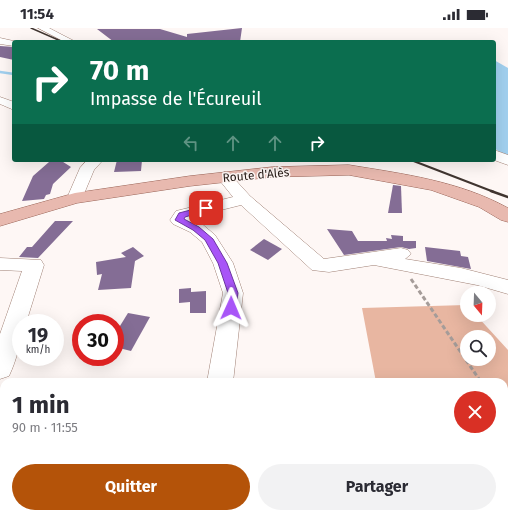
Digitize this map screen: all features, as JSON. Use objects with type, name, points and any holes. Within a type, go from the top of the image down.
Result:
[{"type":"main road","name":"Route d'Alès","points":[[0,220],[75,198],[272,172],[350,170],[435,185],[485,203],[508,216]]},
{"type":"street","points":[[42,28],[68,40]]},
{"type":"street","points":[[0,41],[12,43]]},
{"type":"street","points":[[0,100],[12,105]]},
{"type":"street","points":[[496,155],[508,162]]},
{"type":"street","points":[[75,198],[87,168],[94,162]]},
{"type":"street","points":[[225,177],[244,199],[319,265],[329,266],[371,259],[401,260],[508,287]]},
{"type":"street","points":[[221,378],[233,293],[223,263],[209,239],[196,228],[179,220],[182,215],[193,211],[244,199]]},
{"type":"street","points":[[0,264],[34,265],[0,369]]},
{"type":"path","points":[[401,260],[446,334],[478,378]]},
{"type":"shaded area","points":[[460,305],[460,322],[482,322],[490,330],[460,330],[460,366],[496,366],[496,337],[508,350],[508,378],[375,378],[362,308]]},
{"type":"water","points":[[496,61],[508,68],[508,155],[504,155],[496,149]]},
{"type":"building","points":[[242,28],[240,40],[111,40],[97,29],[160,29],[187,37],[187,34]]},
{"type":"building","points":[[0,46],[12,47],[12,60],[0,57]]},
{"type":"building","points":[[49,162],[63,162],[71,167],[53,184],[50,194],[46,195],[44,199],[22,201],[33,176]]},
{"type":"building","points":[[116,162],[142,162],[141,171],[114,172]]},
{"type":"building","points":[[393,185],[401,186],[402,213],[388,213]]},
{"type":"building","points":[[55,221],[73,221],[38,258],[19,257],[27,247],[32,247]]},
{"type":"building","points":[[327,229],[352,231],[358,241],[387,241],[386,238],[392,239],[391,235],[403,236],[403,241],[416,241],[416,248],[409,249],[401,247],[344,255]]},
{"type":"building","points":[[264,239],[282,249],[268,260],[250,250]]},
{"type":"building","points":[[133,247],[144,256],[135,261],[131,288],[98,290],[102,274],[97,275],[96,262],[126,257],[121,253]]},
{"type":"building","points":[[425,247],[460,251],[461,256],[468,257],[471,269],[427,261]]},
{"type":"building","points":[[191,288],[191,292],[206,291],[206,313],[190,313],[190,302],[179,303],[179,289]]},
{"type":"building","points":[[128,313],[150,317],[131,351],[124,349],[124,319]]},
{"type":"waterway","points":[[0,72],[12,74]]},
{"type":"railway","points":[[31,28],[58,40]]},
{"type":"railway","points":[[416,162],[494,192]]},
{"type":"railway","points":[[491,191],[508,197]]},
{"type":"route","points":[[206,208],[182,215],[179,220],[196,228],[209,239],[223,263],[233,293],[231,308]]}]
